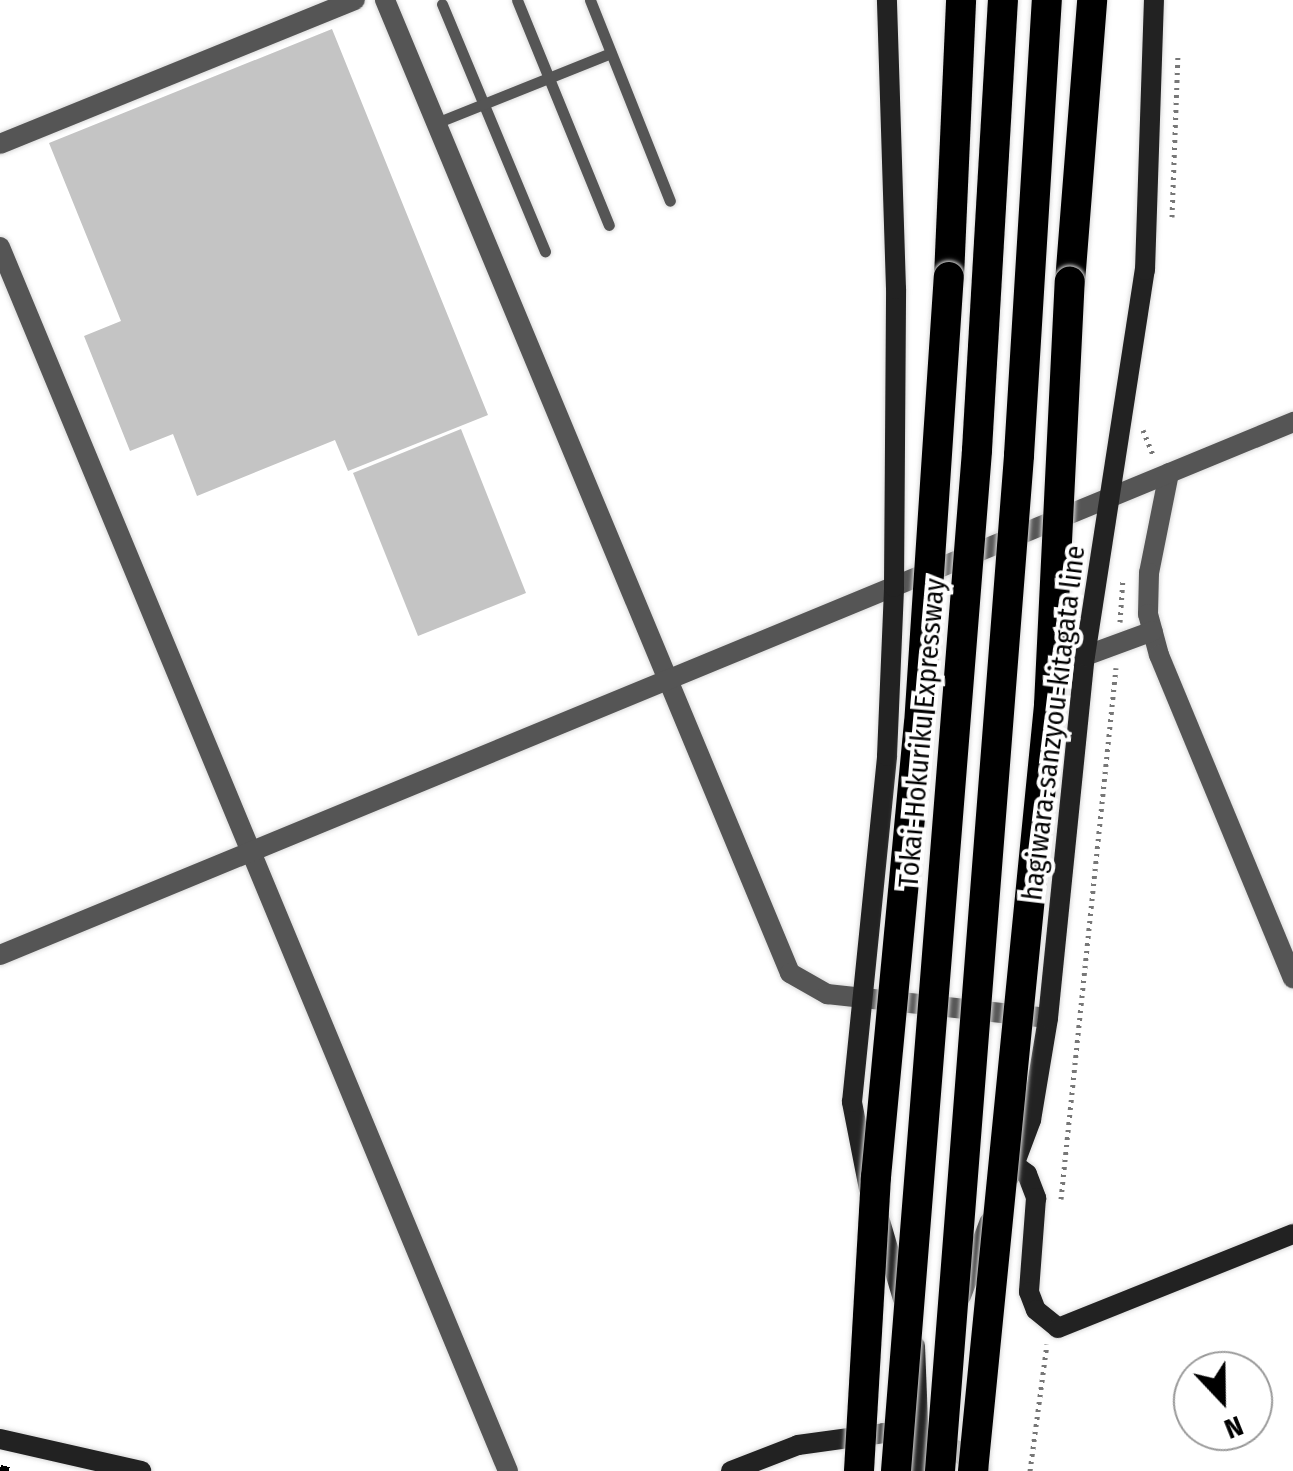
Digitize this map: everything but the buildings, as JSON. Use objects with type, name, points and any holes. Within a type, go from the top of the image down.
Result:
[{"type":"highway","points":[[859,1471],[874,1196],[919,725],[948,277],[961,0]]},
{"type":"highway","name":"Tokai-Hokuriku Expressway","points":[[896,1471],[977,450],[1004,0]]},
{"type":"highway","points":[[940,1471],[1016,493],[1046,0]]},
{"type":"highway","points":[[977,1471],[1049,705],[1070,282],[1092,0]]},
{"type":"main road","name":"hagiwara-sanzyou-kitagata line","points":[[887,0],[896,290],[894,586],[887,756],[861,1000],[855,1138],[912,1326],[922,1436],[920,1471]]},
{"type":"main road","name":"hagiwara-sanzyou-kitagata line","points":[[922,1436],[939,1358],[1031,1120],[1048,1018],[1085,656],[1145,270],[1154,0]]},
{"type":"main road","points":[[1015,1165],[1027,1174],[1036,1198],[1029,1292],[1049,1325],[1080,1324],[1293,1234]]},
{"type":"main road","points":[[731,1471],[840,1436],[922,1436],[958,1450],[977,1471]]},
{"type":"main road","points":[[1,1438],[141,1471]]},
{"type":"street","points":[[0,144],[355,0]]},
{"type":"street","points":[[385,0],[790,972],[827,994],[1048,1018]]},
{"type":"street","points":[[0,246],[508,1471]]},
{"type":"street","points":[[0,955],[1293,422]]},
{"type":"street","points":[[1159,476],[1149,573],[1153,631],[1293,978]]},
{"type":"street","points":[[1085,656],[1153,631]]},
{"type":"lane","points":[[517,0],[609,224]]},
{"type":"lane","points":[[590,0],[670,201]]},
{"type":"lane","points":[[442,4],[545,251]]},
{"type":"lane","points":[[436,123],[611,52]]},
{"type":"path","points":[[1171,225],[1178,39]]},
{"type":"path","points":[[1145,410],[1142,429],[1159,476]]},
{"type":"path","points":[[1060,1206],[1123,574]]},
{"type":"path","points":[[1030,1471],[1049,1325]]},
{"type":"railway","points":[[0,1469],[9,1471]]}]
